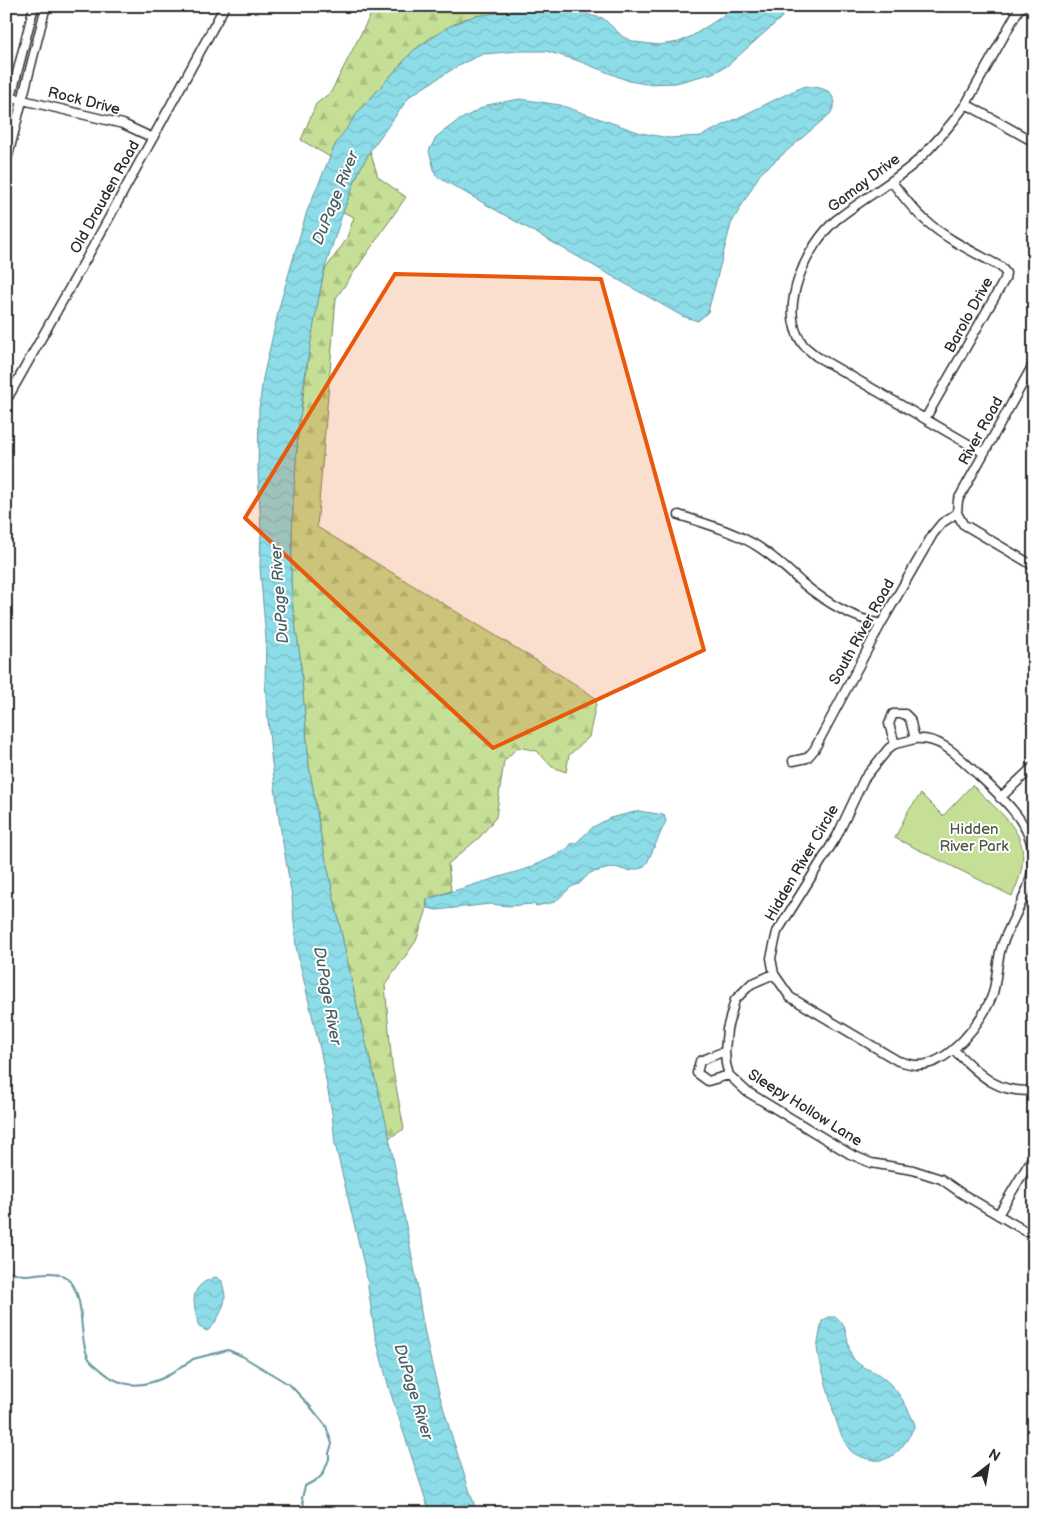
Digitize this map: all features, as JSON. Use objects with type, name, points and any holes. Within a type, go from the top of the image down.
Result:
[{"type":"street","points":[[6,117],[9,96],[34,6]]},
{"type":"street","points":[[6,164],[46,6]]},
{"type":"street","name":"Old Drauden Road","points":[[6,401],[225,6]]},
{"type":"street","name":"Gamay Drive","points":[[984,453],[816,356],[802,344],[795,328],[792,310],[795,290],[801,272],[820,238],[848,211],[892,182],[938,138],[966,104],[1019,9],[1024,6]]},
{"type":"street","name":"Rock Drive","points":[[9,96],[123,124],[153,138]]},
{"type":"street","points":[[966,104],[1034,142]]},
{"type":"street","name":"Barolo Drive","points":[[892,182],[909,205],[925,221],[945,236],[1001,267],[1006,273],[1005,279],[925,419]]},
{"type":"street","name":"River Road","points":[[957,513],[958,500],[1034,363]]},
{"type":"street","points":[[957,513],[963,524],[1034,566]]},
{"type":"street","name":"South River Road","points":[[793,761],[807,758],[814,750],[881,624],[932,534],[942,523],[957,513]]},
{"type":"street","points":[[680,515],[728,530],[778,560],[820,596],[864,620],[881,624]]},
{"type":"street","points":[[895,744],[888,724],[894,714],[905,714],[910,719],[915,739]]},
{"type":"street","name":"Hidden River Circle","points":[[922,738],[949,748],[1018,817],[1029,836],[1034,862],[1029,883],[1001,949],[993,992],[986,1008],[954,1050],[936,1061],[918,1065],[898,1061],[790,997],[774,974],[771,958],[777,932],[837,836],[864,780],[879,758],[895,744],[922,738]]},
{"type":"street","points":[[1000,798],[1034,766]]},
{"type":"street","name":"Sleepy Hollow Lane","points":[[774,974],[750,984],[736,1000],[727,1029],[725,1051],[730,1075],[746,1091],[850,1154],[870,1163],[913,1170],[941,1179],[1034,1236]]},
{"type":"street","points":[[954,1050],[981,1076],[1001,1088],[1024,1092],[1034,1090]]},
{"type":"street","points":[[725,1051],[700,1061],[696,1073],[708,1082],[730,1075]]},
{"type":"street","points":[[998,1215],[1034,1155]]},
{"type":"highlighted area","points":[[395,274],[601,279],[704,650],[493,748],[245,518]]},
{"type":"green space","points":[[375,6],[526,6],[526,10],[464,19],[430,38],[413,51],[392,74],[335,145],[330,157],[301,140],[316,104],[331,92]]},
{"type":"green space","points":[[370,151],[378,177],[406,197],[336,298],[317,527],[597,699],[589,737],[569,755],[566,772],[552,767],[537,751],[518,747],[504,761],[496,817],[480,837],[448,864],[451,891],[427,899],[426,912],[416,941],[385,985],[392,1065],[404,1129],[389,1138],[359,1015],[322,842],[309,766],[300,656],[291,581],[293,503],[299,419],[312,331],[324,271],[346,240],[354,217],[343,212],[358,173]]},
{"type":"green space","name":"Hidden River Park","points":[[972,785],[999,810],[1017,833],[1023,860],[1020,876],[1012,896],[895,838],[908,811],[921,794],[943,816]]},
{"type":"water","name":"DuPage River","points":[[547,6],[572,6],[592,16],[603,18],[623,37],[635,42],[659,45],[679,42],[692,36],[720,18],[732,6],[790,6],[780,19],[727,66],[713,73],[676,83],[646,84],[629,81],[576,60],[546,51],[483,54],[461,64],[410,96],[370,151],[358,173],[343,212],[324,271],[299,419],[293,503],[291,581],[293,610],[300,656],[309,766],[322,842],[359,1015],[387,1126],[433,1371],[449,1428],[477,1513],[430,1513],[389,1388],[375,1335],[366,1273],[335,1144],[332,1113],[321,1053],[296,947],[292,897],[271,755],[265,684],[266,639],[260,568],[259,409],[263,378],[280,304],[307,211],[335,145],[358,112],[413,51],[450,26],[474,16]]},
{"type":"water","points":[[806,86],[830,92],[835,102],[831,113],[760,174],[731,224],[708,312],[698,321],[682,316],[436,176],[429,151],[436,137],[456,122],[487,105],[520,99],[560,105],[641,133],[669,138],[701,136]]},
{"type":"water","points":[[639,811],[664,815],[666,821],[647,863],[642,868],[628,871],[615,867],[590,873],[555,902],[536,906],[533,904],[508,906],[490,904],[437,910],[427,908],[427,899],[529,868],[568,848],[593,827],[610,818]]},
{"type":"water","points":[[216,1277],[222,1281],[225,1302],[216,1321],[207,1331],[199,1327],[194,1301],[195,1295],[201,1285]]},
{"type":"water","points":[[829,1317],[835,1317],[843,1325],[851,1353],[856,1362],[887,1381],[902,1398],[915,1425],[900,1449],[888,1458],[874,1460],[855,1454],[850,1450],[840,1432],[817,1348],[822,1321]]},
{"type":"waterway","points":[[6,1270],[23,1275],[54,1273],[64,1276],[69,1280],[75,1288],[78,1298],[83,1338],[88,1357],[92,1363],[118,1381],[136,1385],[153,1382],[172,1373],[193,1359],[228,1350],[242,1356],[290,1385],[326,1426],[332,1444],[323,1474],[305,1486],[302,1498],[306,1513]]}]
